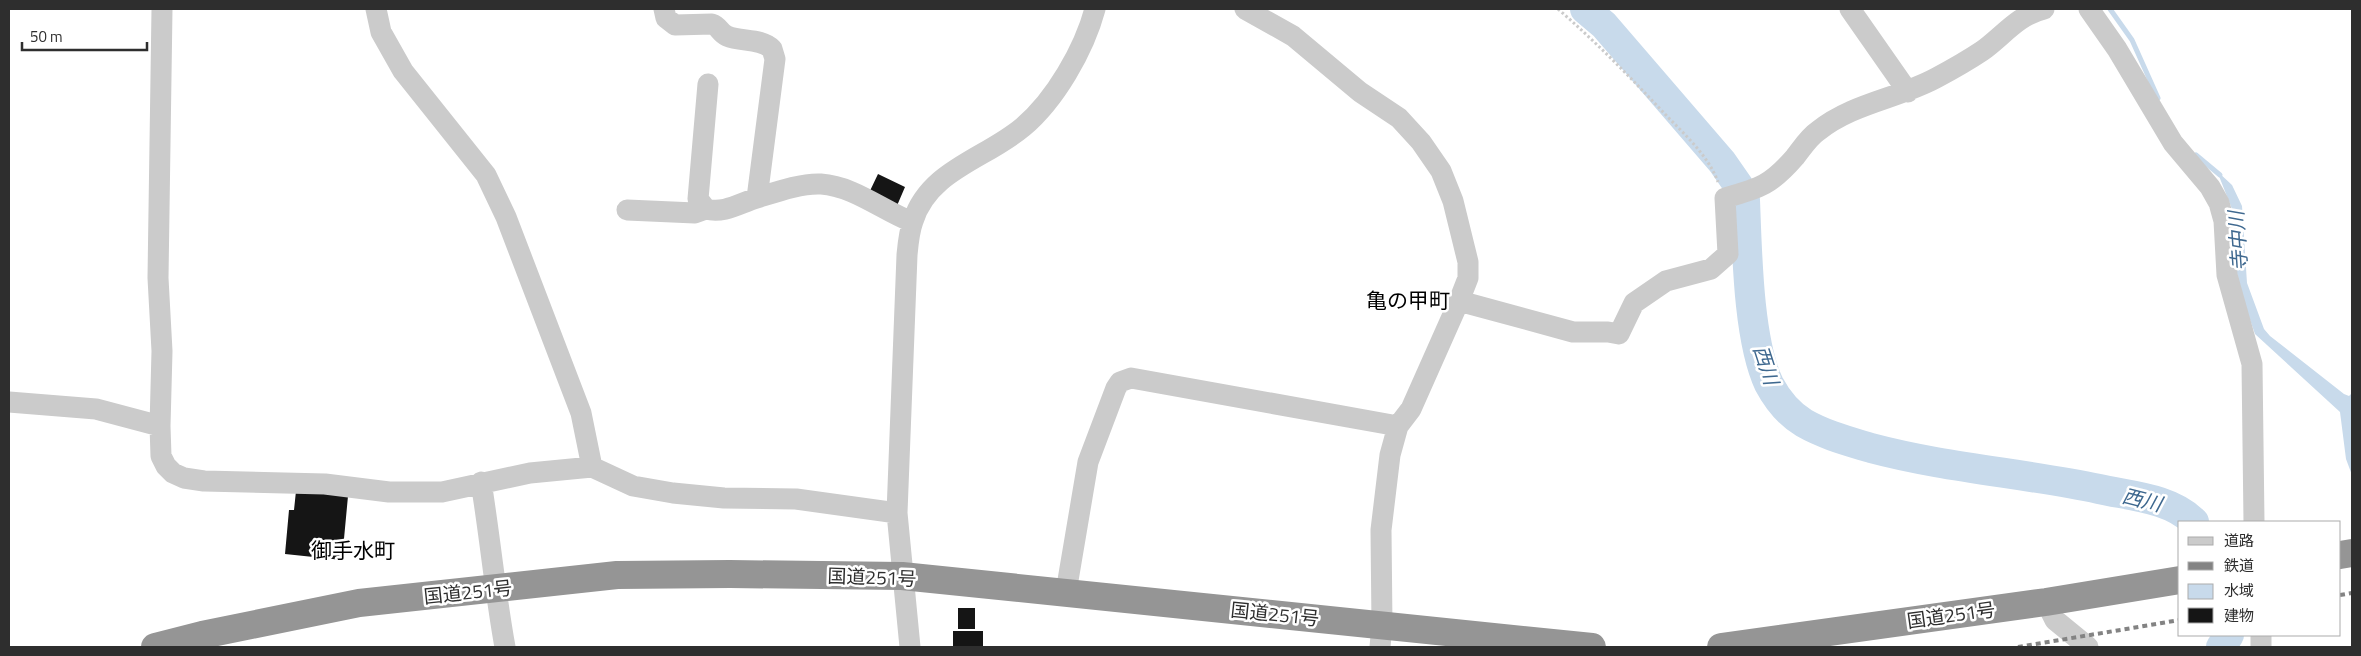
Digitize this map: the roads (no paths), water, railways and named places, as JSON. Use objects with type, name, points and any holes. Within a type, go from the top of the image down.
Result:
[{"type":"highway","name":"国道251号","points":[[154,647],[202,635],[359,603],[617,574],[902,576],[1066,592],[1381,636],[1592,647]]},
{"type":"highway","name":"国道251号","points":[[1721,647],[2046,602],[2178,580]]},
{"type":"street","points":[[162,9],[158,278],[162,352],[160,426],[161,456],[169,469],[184,478],[204,481],[325,484],[389,492],[442,492],[480,482],[530,473],[592,467],[632,486],[673,493],[724,498],[796,499],[897,513]]},
{"type":"street","points":[[376,9],[381,32],[402,71],[486,175],[506,217],[582,413],[592,467]]},
{"type":"street","points":[[664,9],[666,18],[675,25],[712,24],[717,26],[727,36],[764,43],[772,49],[775,60],[757,198]]},
{"type":"street","points":[[910,647],[897,513],[906,255],[912,222],[923,199],[935,185],[951,172],[1023,127],[1044,106],[1078,54],[1095,9]]},
{"type":"street","points":[[1245,9],[1270,15],[1360,92],[1399,118],[1421,142],[1441,172],[1453,202],[1468,262],[1468,278],[1459,301],[1411,409],[1398,426],[1390,455],[1381,530],[1381,636]]},
{"type":"street","points":[[1850,9],[1908,92]]},
{"type":"street","points":[[1459,301],[1573,332],[1608,332],[1619,334],[1634,303],[1666,281],[1711,268],[1728,254],[1727,197],[1758,189],[1775,179],[1817,131],[1855,108],[1908,92],[1936,78],[1983,50],[2026,15],[2044,9]]},
{"type":"street","points":[[2089,9],[2117,49],[2173,143],[2210,187],[2219,203],[2224,221],[2228,275],[2252,364],[2254,521]]},
{"type":"street","points":[[706,209],[698,199],[708,84]]},
{"type":"street","points":[[627,210],[696,213],[706,209],[722,211],[757,198],[808,185],[821,184],[849,191],[912,222]]},
{"type":"street","points":[[1066,592],[1088,462],[1116,388],[1124,379],[1131,378],[1398,426]]},
{"type":"street","points":[[9,402],[96,410],[160,426]]},
{"type":"street","points":[[480,482],[489,536],[494,589],[505,647]]},
{"type":"street","points":[[2046,602],[2055,620],[2088,647]]},
{"type":"water","points":[[2217,171],[2232,185],[2242,206],[2247,283],[2264,329],[2270,336],[2344,394],[2349,396],[2352,393],[2352,475],[2346,459],[2340,412],[2255,334],[2238,286],[2232,209]]},
{"type":"waterway","name":"西川","points":[[1585,9],[1604,25],[1722,162],[1738,185],[1745,200],[1750,294],[1757,344],[1762,366],[1769,384],[1788,411],[1804,423],[1820,431],[1871,448],[1928,461],[2070,483],[2137,496],[2174,508],[2193,521]]},
{"type":"waterway","name":"寺中川","points":[[2110,9],[2132,40],[2158,98]]},
{"type":"waterway","name":"寺中川","points":[[2196,155],[2220,175]]},
{"type":"waterway","name":"西川","points":[[2221,647],[2228,636]]},
{"type":"railway","points":[[2341,595],[2352,593]]},
{"type":"railway","points":[[2018,647],[2178,620]]},
{"type":"district","name":"亀の甲町","points":[[1408,301]]},
{"type":"district","name":"御手水町","points":[[353,551]]}]
